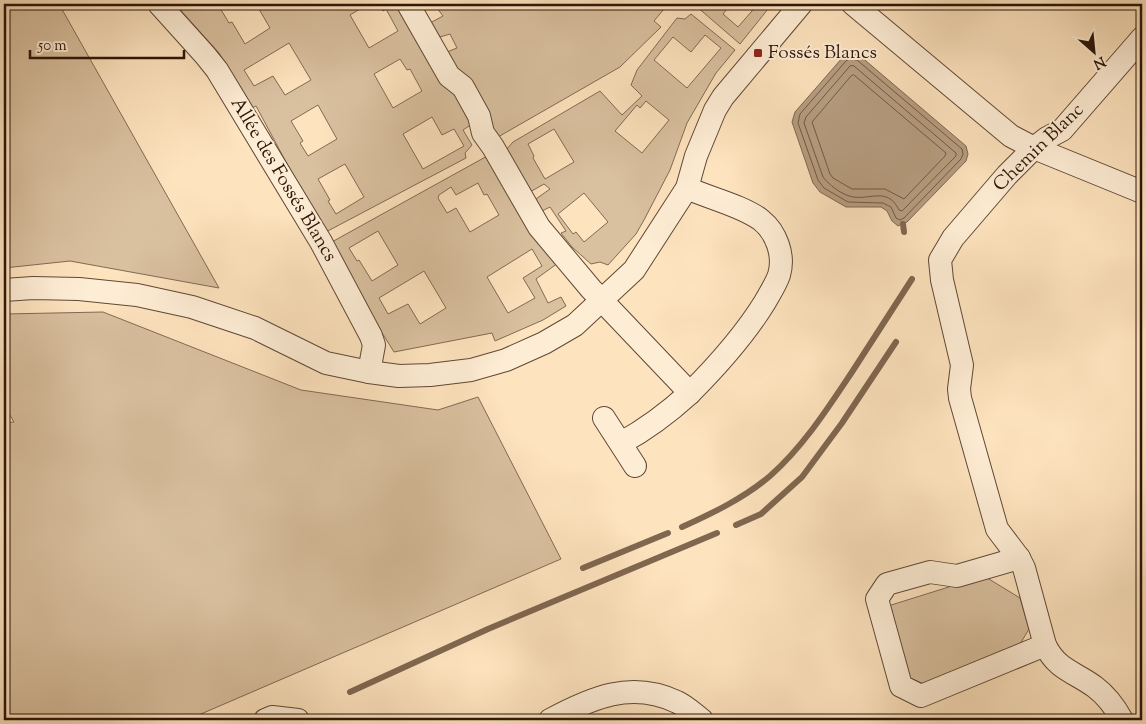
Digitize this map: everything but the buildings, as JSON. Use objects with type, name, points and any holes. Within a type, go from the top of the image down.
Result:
[{"type":"street","name":"Allée des Fossés Blancs","points":[[159,4],[217,70],[321,242],[371,336],[374,345],[369,372]]},
{"type":"street","points":[[408,4],[449,76],[463,87],[479,116],[483,133],[539,227],[602,301],[690,393]]},
{"type":"street","points":[[4,290],[33,288],[88,290],[137,295],[192,307],[255,328],[326,363],[369,372],[399,376],[430,375],[471,370],[506,360],[544,343],[575,325],[634,270],[687,188],[696,156],[723,97],[801,4]]},
{"type":"street","points":[[852,4],[1011,136],[1034,148],[1142,192]]},
{"type":"street","name":"Chemin Blanc","points":[[1019,558],[997,529],[960,398],[958,389],[962,365],[942,280],[940,260],[952,238],[1007,175],[1034,148],[1062,130],[1142,38]]},
{"type":"street","points":[[621,443],[646,429],[690,393],[732,348],[758,314],[780,274],[781,259],[779,246],[773,233],[762,220],[748,212],[687,188]]},
{"type":"street","points":[[604,418],[635,466]]},
{"type":"street","points":[[1045,645],[921,696],[901,686],[877,599],[887,584],[930,572],[957,576],[1019,558],[1024,568],[1045,645],[1053,660],[1062,668],[1095,687],[1107,697],[1122,720]]},
{"type":"street","points":[[550,720],[576,706],[601,696],[628,692],[656,694],[678,702],[702,720]]},
{"type":"street","points":[[268,719],[298,720]]},
{"type":"shaded area","points":[[4,4],[59,4],[219,288],[70,261],[4,268]]},
{"type":"shaded area","points":[[175,4],[228,4],[220,8],[229,23],[232,22],[245,44],[270,28],[256,4],[368,4],[350,15],[369,48],[398,31],[386,9],[383,11],[379,4],[401,4],[475,122],[463,130],[472,145],[465,153],[466,158],[324,233],[256,106],[252,108],[219,53]],"holes":[[[289,43],[311,80],[285,95],[273,76],[254,86],[244,70]],[[400,59],[407,70],[410,69],[422,91],[393,108],[374,74]],[[318,105],[337,139],[308,156],[300,143],[303,141],[291,121]],[[432,117],[442,135],[454,129],[464,146],[423,169],[403,134]],[[345,164],[364,197],[336,214],[328,201],[330,200],[318,179]]]},
{"type":"shaded area","points":[[434,4],[660,4],[664,9],[654,21],[661,27],[620,67],[498,137],[447,52],[457,48],[450,34],[440,37],[430,23],[443,16]]},
{"type":"shaded area","points":[[698,4],[731,4],[723,14],[738,27],[758,4],[772,4],[740,44],[696,6]]},
{"type":"shaded area","points":[[691,14],[735,50],[716,73],[687,123],[670,170],[636,234],[608,265],[600,262],[591,264],[572,247],[561,233],[566,231],[550,207],[540,212],[533,201],[550,189],[544,184],[530,192],[505,151],[513,142],[600,91],[622,115],[642,96],[631,85],[637,70],[677,18],[685,19]],"holes":[[[705,35],[721,48],[687,88],[654,60],[673,37],[691,52]],[[646,101],[669,120],[642,153],[615,131],[637,105],[640,108]],[[554,129],[574,162],[545,179],[533,158],[534,156],[528,144]],[[584,193],[608,222],[584,242],[576,232],[573,234],[558,214]]]},
{"type":"shaded area","points":[[489,155],[558,263],[536,279],[548,303],[561,297],[566,306],[543,320],[495,341],[492,333],[394,352],[348,278],[330,243]],"holes":[[[478,183],[484,195],[487,194],[499,215],[470,232],[456,208],[447,213],[438,198],[439,195],[451,187],[456,195]],[[378,231],[398,265],[372,281],[349,248]],[[532,249],[542,266],[523,278],[535,298],[508,313],[487,277]],[[424,271],[446,308],[420,324],[408,304],[388,314],[379,298]]]},
{"type":"shaded area","points":[[103,312],[301,390],[438,410],[478,397],[561,559],[187,720],[4,720],[4,423],[14,422],[4,405],[4,314]]},
{"type":"shaded area","points":[[984,576],[1020,598],[1029,629],[1017,649],[926,685],[908,677],[888,606]]},
{"type":"water","points":[[849,53],[859,55],[966,146],[968,154],[966,161],[907,222],[898,226],[892,221],[887,211],[881,207],[846,207],[820,192],[813,183],[792,122],[795,112],[843,57]]},
{"type":"waterway","points":[[903,224],[904,232]]},
{"type":"waterway","points":[[682,527],[717,511],[739,498],[782,465],[814,427],[834,399],[912,279]]},
{"type":"waterway","points":[[736,525],[761,514],[802,477],[842,423],[896,342]]},
{"type":"waterway","points":[[583,568],[668,533]]},
{"type":"waterway","points":[[350,692],[488,629],[717,533]]},
{"type":"place","name":"Fossés Blancs","points":[[758,53]]}]
